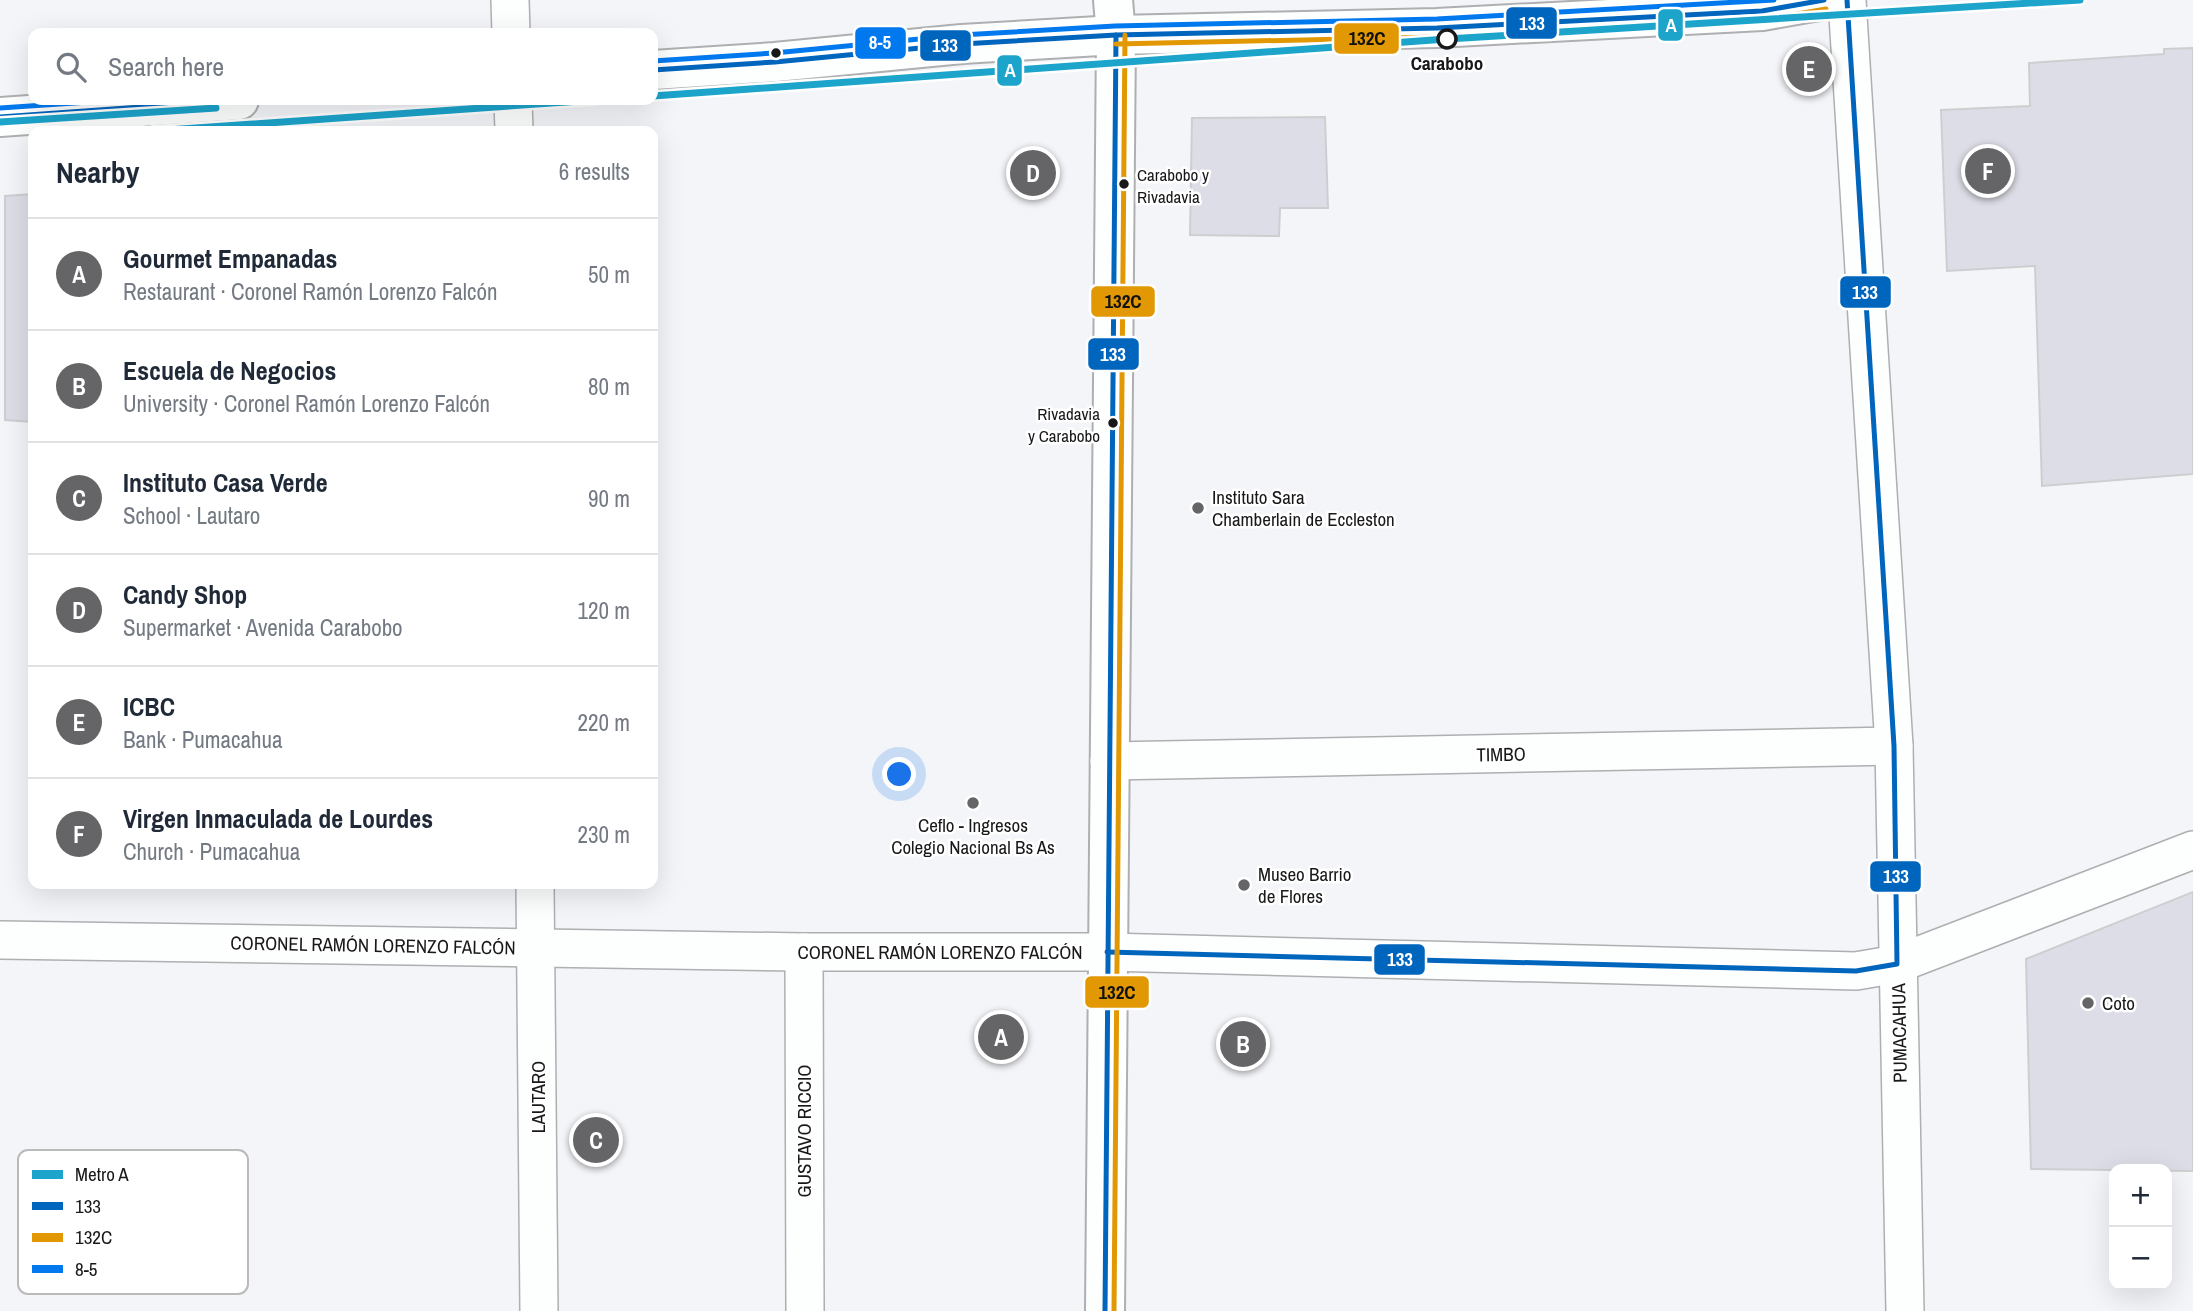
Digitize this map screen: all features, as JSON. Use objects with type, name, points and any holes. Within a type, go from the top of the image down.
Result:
[{"type":"main road","points":[[658,70],[775,62],[962,44],[1114,18],[1437,28],[1762,11],[1824,0]]},
{"type":"main road","points":[[1105,1311],[1114,18]]},
{"type":"main road","points":[[0,117],[169,105]]},
{"type":"street","points":[[510,0],[511,28]]},
{"type":"street","name":"PUMACAHUA","points":[[1847,0],[1894,746],[1905,1311]]},
{"type":"street","points":[[513,105],[514,126]]},
{"type":"street","name":"TIMBO","points":[[1109,761],[1894,746]]},
{"type":"street","name":"CORONEL RAMÓN LORENZO FALCÓN","points":[[0,940],[804,952],[1107,952],[1856,971],[1897,964],[2193,850]]},
{"type":"street","name":"LAUTARO","points":[[535,889],[539,1311]]},
{"type":"street","name":"GUSTAVO RICCIO","points":[[804,952],[805,1311]]},
{"type":"building","points":[[2193,48],[2193,474],[2042,486],[2035,266],[1947,271],[1941,110],[2030,106],[2029,63],[2164,54],[2164,49]]},
{"type":"building","points":[[1325,117],[1328,208],[1280,208],[1279,236],[1190,235],[1192,118]]},
{"type":"building","points":[[28,194],[28,422],[5,420],[5,196]]},
{"type":"building","name":"Coto","points":[[2193,892],[2193,1171],[2172,1171],[2172,1164],[2109,1164],[2109,1170],[2031,1169],[2026,959]]},
{"type":"metro line","name":"A","points":[[658,96],[1447,39],[2080,0]]},
{"type":"metro line","name":"A","points":[[224,126],[524,105]]},
{"type":"metro line","name":"A","points":[[0,122],[216,108]]},
{"type":"transit line","name":"8-5","points":[[658,61],[774,53],[961,35],[1115,26],[1437,19],[1774,0]]},
{"type":"transit line","name":"133","points":[[658,70],[775,62],[962,44],[1116,35],[1437,28],[1762,11],[1824,0]]},
{"type":"transit line","name":"133","points":[[1107,952],[1856,971],[1897,964],[1894,746],[1847,0]]},
{"type":"transit line","name":"132C","points":[[1116,44],[1437,37],[1762,20],[1826,9]]},
{"type":"transit line","name":"133","points":[[1105,1311],[1116,35]]},
{"type":"transit line","name":"132C","points":[[1114,1311],[1125,35]]},
{"type":"transit line","name":"8-5","points":[[0,108],[45,105]]},
{"type":"transit line","name":"133","points":[[0,117],[169,105]]},
{"type":"place","name":"Carabobo","points":[[1447,39]]},
{"type":"place","name":"ICBC","points":[[1809,69]]},
{"type":"place","name":"Virgen Inmaculada de Lourdes","points":[[1988,171]]},
{"type":"place","name":"Candy Shop","points":[[1033,173]]},
{"type":"place","name":"Carabobo y Rivadavia","points":[[1124,184]]},
{"type":"place","name":"Rivadavia y Carabobo","points":[[1113,423]]},
{"type":"place","name":"Instituto Sara Chamberlain de Eccleston","points":[[1198,508]]},
{"type":"place","name":"Ceflo - Ingresos Colegio Nacional Bs As","points":[[973,803]]},
{"type":"place","name":"Museo Barrio de Flores","points":[[1244,885]]},
{"type":"place","name":"Coto","points":[[2088,1003]]},
{"type":"place","name":"Gourmet Empanadas","points":[[1001,1037]]},
{"type":"place","name":"Escuela de Negocios","points":[[1243,1044]]},
{"type":"place","name":"Instituto Casa Verde","points":[[596,1140]]}]
